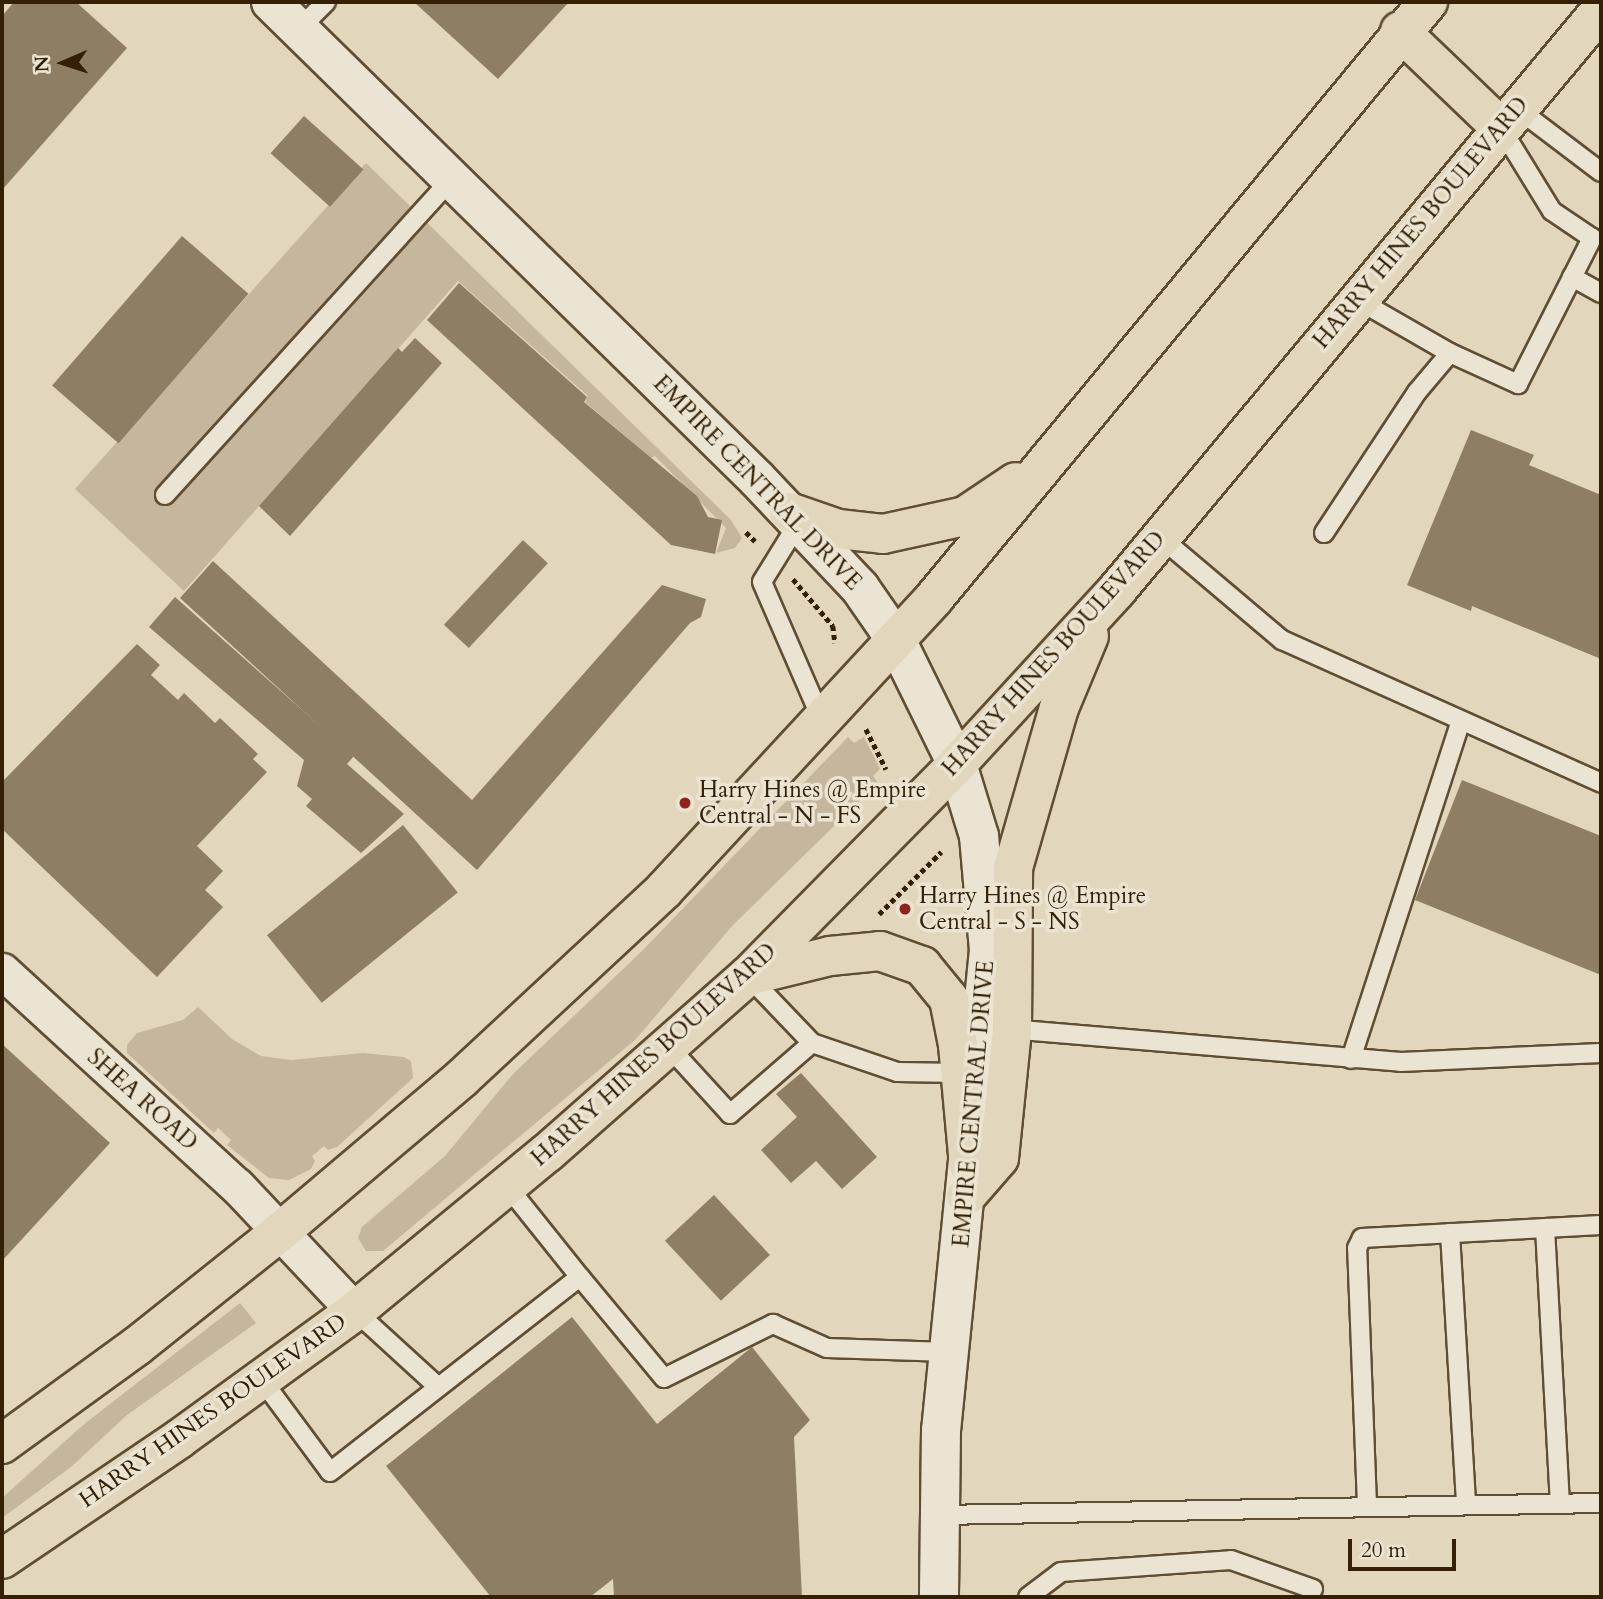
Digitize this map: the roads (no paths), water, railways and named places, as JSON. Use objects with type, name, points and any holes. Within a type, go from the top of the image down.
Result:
[{"type":"main road","points":[[2,1444],[137,1346],[280,1232],[576,975],[664,890],[896,640],[1048,462],[1401,31],[1428,2]]},
{"type":"main road","name":"HARRY HINES BOULEVARD","points":[[2,1559],[262,1380],[355,1311],[507,1186],[748,976],[957,764],[1117,590],[1356,299],[1601,9]]},
{"type":"main road","points":[[1401,31],[1510,119]]},
{"type":"main road","points":[[794,517],[838,529],[895,533],[965,516],[1048,462]]},
{"type":"main road","points":[[998,1028],[1013,868],[1018,846],[1082,649],[1117,590]]},
{"type":"main road","points":[[748,976],[830,956],[880,951],[901,956],[922,966],[949,999],[961,1073],[968,1180]]},
{"type":"street","name":"EMPIRE CENTRAL DRIVE","points":[[271,2],[313,15],[452,178],[794,517],[860,588],[896,640],[957,764],[979,836],[998,1028],[968,1180],[948,1352],[939,1597]]},
{"type":"street","name":"SHEA ROAD","points":[[2,971],[237,1186],[355,1311]]},
{"type":"lane","points":[[1510,119],[1601,172]]},
{"type":"lane","points":[[1356,299],[1450,353],[1518,384],[1592,239],[1552,211],[1510,119]]},
{"type":"lane","points":[[165,495],[452,178]]},
{"type":"lane","points":[[1572,277],[1601,293]]},
{"type":"lane","points":[[1324,533],[1417,392],[1450,353]]},
{"type":"lane","points":[[794,517],[762,582],[822,722]]},
{"type":"lane","points":[[1160,537],[1282,640],[1601,783]]},
{"type":"lane","points":[[1351,1059],[1461,721]]},
{"type":"lane","points":[[748,976],[812,1043],[897,1072],[961,1073]]},
{"type":"lane","points":[[998,1028],[1401,1062],[1601,1053]]},
{"type":"lane","points":[[668,1046],[730,1114],[812,1043]]},
{"type":"lane","points":[[507,1186],[663,1378],[773,1324],[827,1348],[948,1352]]},
{"type":"lane","points":[[1367,1506],[1357,1248],[1362,1238],[1601,1225]]},
{"type":"lane","points":[[1545,1228],[1560,1503]]},
{"type":"lane","points":[[1450,1233],[1466,1503]]},
{"type":"lane","points":[[262,1380],[330,1472],[436,1385],[580,1277]]},
{"type":"lane","points":[[355,1311],[436,1385]]},
{"type":"lane","points":[[940,1515],[1466,1503],[1601,1503]]},
{"type":"lane","points":[[1028,1597],[1061,1572],[1231,1560],[1313,1589]]},
{"type":"place","name":"Harry Hines @ Empire Central - N - FS","points":[[685,803]]},
{"type":"place","name":"Harry Hines @ Empire Central - S - NS","points":[[905,909]]}]
